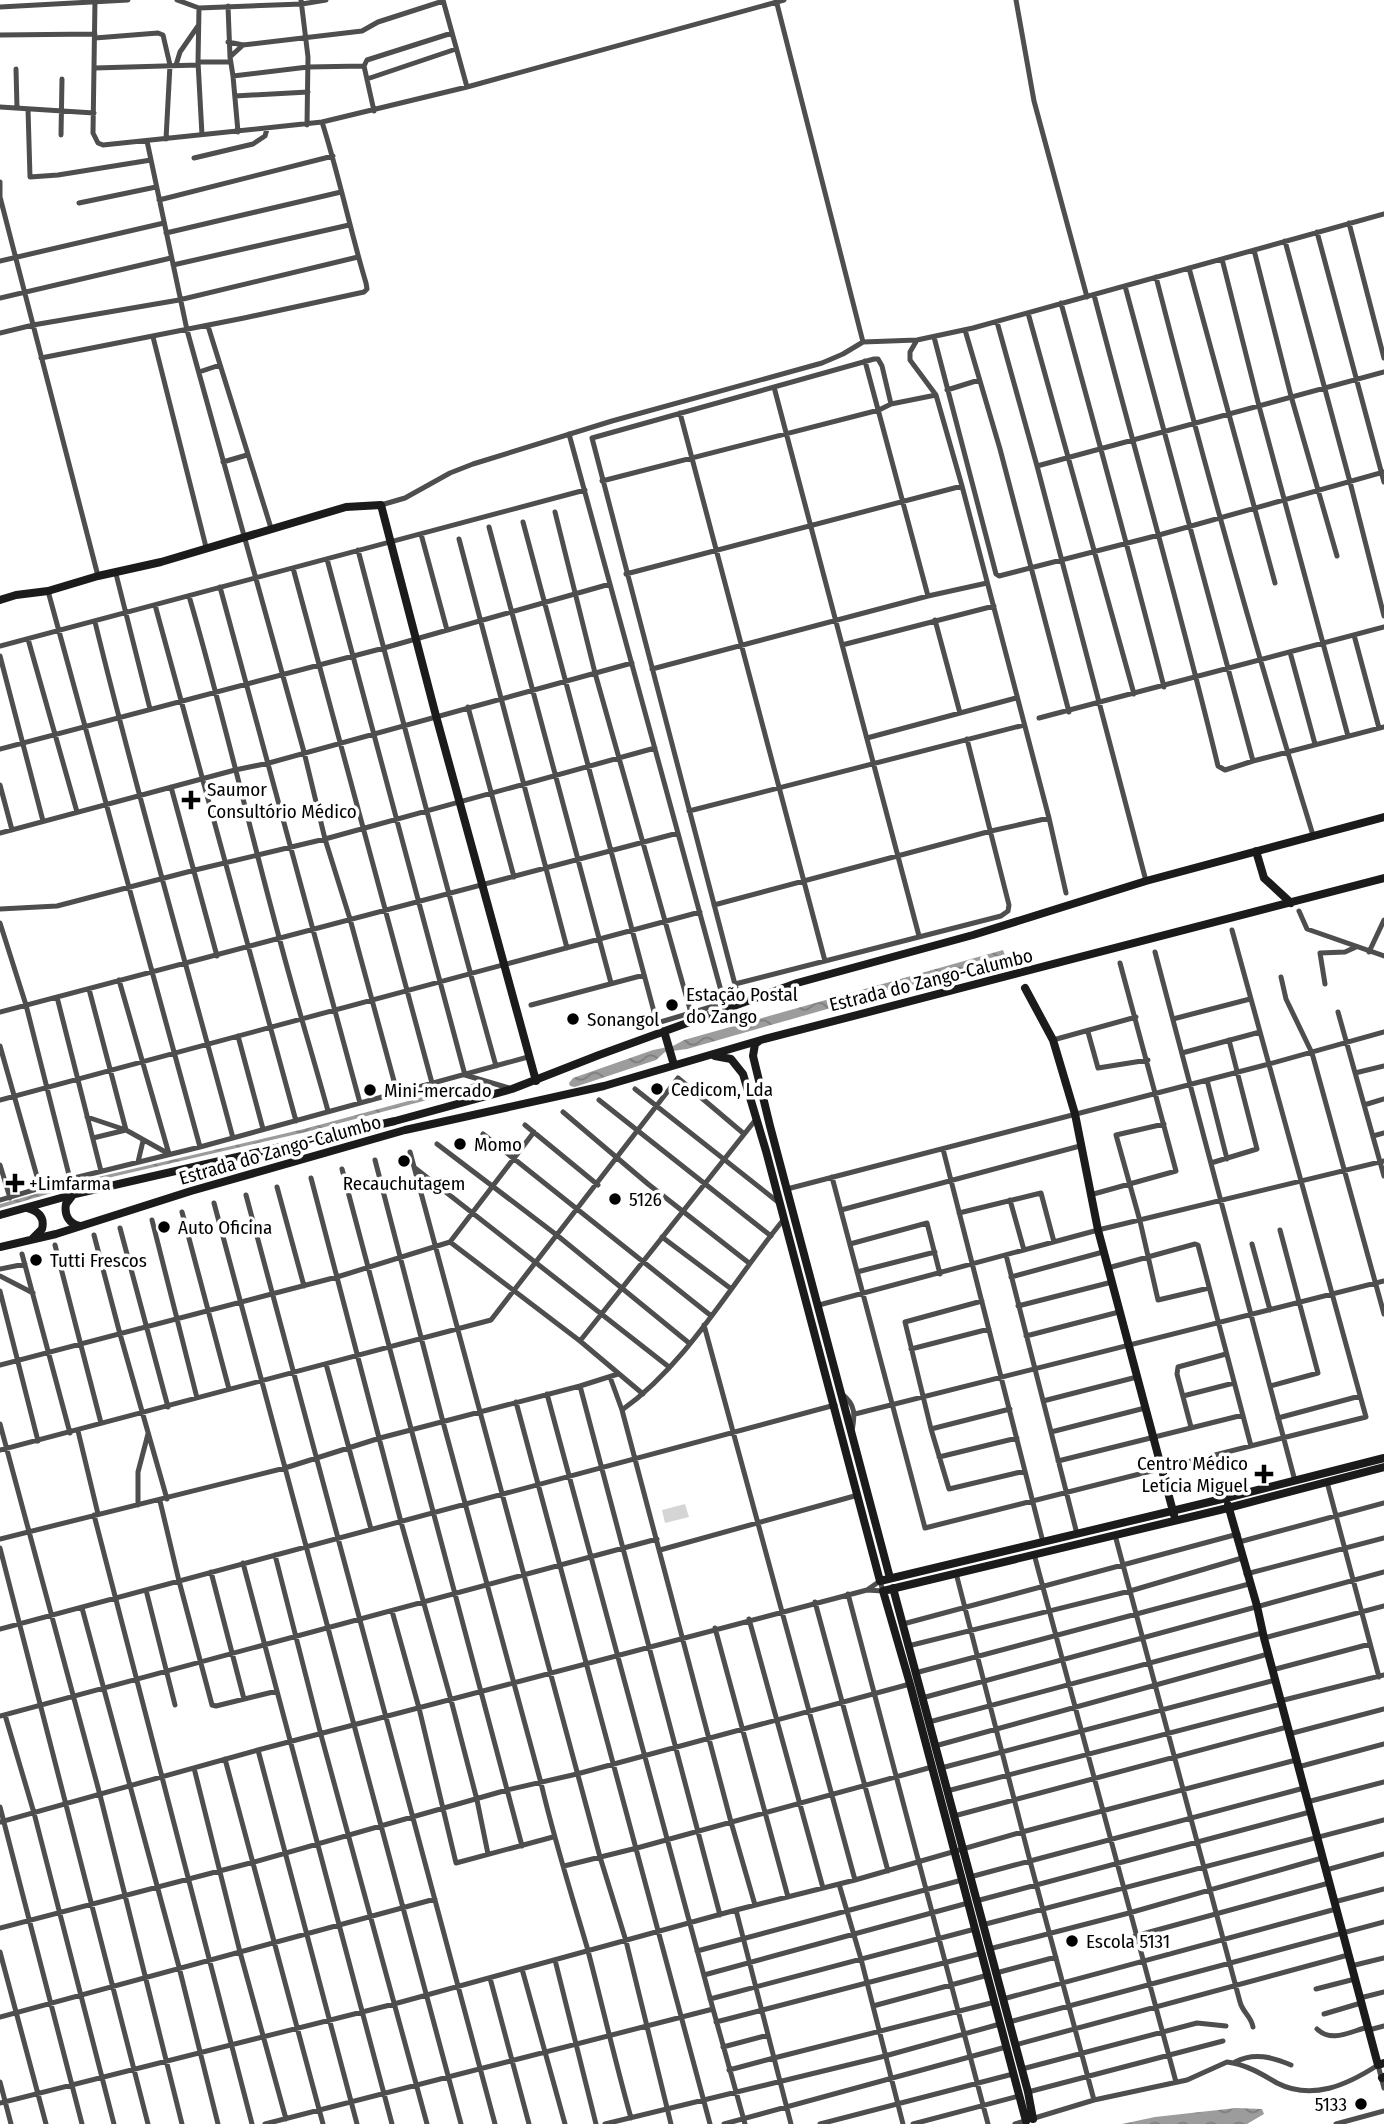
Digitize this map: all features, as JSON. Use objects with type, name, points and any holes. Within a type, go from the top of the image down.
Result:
[{"type":"street","points":[[0,7],[128,0]]},
{"type":"street","points":[[177,0],[199,8],[327,0]]},
{"type":"street","points":[[94,1],[93,133],[98,143],[103,145],[323,122],[467,87],[784,0]]},
{"type":"street","points":[[1016,0],[1034,101],[1087,297]]},
{"type":"street","points":[[228,42],[243,44],[362,31],[378,22],[443,1],[467,87]]},
{"type":"street","points":[[776,1],[863,342]]},
{"type":"street","points":[[302,2],[308,67],[307,125]]},
{"type":"street","points":[[228,6],[228,42],[238,132]]},
{"type":"street","points":[[199,8],[198,64],[202,135]]},
{"type":"street","points":[[173,65],[198,26]]},
{"type":"street","points":[[0,35],[95,36],[158,33],[165,39],[173,65],[166,139]]},
{"type":"street","points":[[374,111],[364,66],[367,60],[452,33]]},
{"type":"street","points":[[95,68],[198,64],[230,60],[243,44]]},
{"type":"street","points":[[367,79],[456,49]]},
{"type":"street","points":[[233,76],[308,67],[364,66]]},
{"type":"street","points":[[16,69],[17,108]]},
{"type":"street","points":[[61,135],[62,79]]},
{"type":"street","points":[[235,96],[308,92]]},
{"type":"street","points":[[0,107],[94,113]]},
{"type":"street","points":[[29,109],[30,177],[151,160]]},
{"type":"street","points":[[41,358],[365,292],[366,283],[323,122]]},
{"type":"street","points":[[194,158],[253,144],[265,136],[267,129]]},
{"type":"street","points":[[147,141],[179,300],[304,752],[325,839],[350,919],[397,1092]]},
{"type":"street","points":[[159,200],[333,156]]},
{"type":"street","points":[[0,182],[0,197],[98,576]]},
{"type":"street","points":[[79,203],[156,187]]},
{"type":"street","points":[[166,233],[341,192]]},
{"type":"street","points":[[0,600],[48,591],[116,573],[346,507],[381,505],[405,498],[450,473],[569,434],[822,363],[863,342],[917,340],[965,330],[1383,214],[1384,223]]},
{"type":"street","points":[[0,261],[164,223]]},
{"type":"street","points":[[1349,223],[1384,358]]},
{"type":"street","points":[[0,298],[349,225]]},
{"type":"street","points":[[0,228],[8,229]]},
{"type":"street","points":[[1317,232],[1384,482]]},
{"type":"street","points":[[1284,241],[1384,616]]},
{"type":"street","points":[[1254,250],[1338,556]]},
{"type":"street","points":[[0,333],[179,300],[358,257]]},
{"type":"street","points":[[1222,259],[1348,736]]},
{"type":"street","points":[[1189,268],[1275,583]]},
{"type":"street","points":[[1156,277],[1260,660],[1313,835]]},
{"type":"street","points":[[1125,286],[1253,761]]},
{"type":"street","points":[[1094,295],[1132,441],[1169,566],[1175,601],[1219,766],[1225,770],[1382,728],[1354,635]]},
{"type":"street","points":[[1061,303],[1164,687]]},
{"type":"street","points":[[1028,313],[1134,694]]},
{"type":"street","points":[[998,322],[1146,881]]},
{"type":"street","points":[[208,326],[271,528]]},
{"type":"street","points":[[965,330],[1000,449],[1069,712]]},
{"type":"street","points":[[153,337],[206,547]]},
{"type":"street","points":[[934,337],[996,574],[1004,576],[1383,472]]},
{"type":"street","points":[[917,340],[909,360],[936,395],[994,606],[1066,893]]},
{"type":"street","points":[[738,996],[626,574],[593,437],[878,359],[891,404]]},
{"type":"street","points":[[865,361],[928,596]]},
{"type":"street","points":[[199,372],[220,365]]},
{"type":"street","points":[[1037,466],[1384,372]]},
{"type":"street","points":[[947,390],[979,380]]},
{"type":"street","points":[[774,387],[919,936]]},
{"type":"street","points":[[602,481],[879,410],[891,404],[936,395]]},
{"type":"street","points":[[680,413],[825,961]]},
{"type":"street","points":[[523,522],[657,1023],[725,1006],[569,434]]},
{"type":"street","points":[[223,462],[247,455]]},
{"type":"street","points":[[626,574],[962,486]]},
{"type":"street","points":[[0,646],[585,490]]},
{"type":"street","points":[[381,505],[536,1081]]},
{"type":"street","points":[[555,512],[618,758],[691,1013]]},
{"type":"street","points":[[489,527],[611,983]]},
{"type":"street","points":[[421,534],[447,630]]},
{"type":"street","points":[[459,539],[567,948]]},
{"type":"street","points":[[358,550],[428,811],[447,894],[496,1066]]},
{"type":"street","points":[[327,559],[465,1075]]},
{"type":"street","points":[[293,568],[432,1083]]},
{"type":"street","points":[[116,573],[150,709]]},
{"type":"street","points":[[652,669],[987,583]]},
{"type":"street","points":[[0,749],[384,648],[611,584]]},
{"type":"street","points":[[220,587],[270,763],[289,847],[360,1103]]},
{"type":"street","points":[[48,591],[61,630],[200,1147]]},
{"type":"street","points":[[189,596],[217,692],[234,770],[279,938],[328,1111]]},
{"type":"street","points":[[155,605],[296,1121]]},
{"type":"street","points":[[842,645],[994,606]]},
{"type":"street","points":[[935,620],[960,713]]},
{"type":"street","points":[[95,622],[161,880],[187,964],[233,1138]]},
{"type":"street","points":[[1039,718],[1384,627]]},
{"type":"street","points":[[28,639],[77,812]]},
{"type":"street","points":[[1290,652],[1315,744]]},
{"type":"street","points":[[0,656],[43,821]]},
{"type":"street","points":[[0,833],[234,770],[270,763],[632,663]]},
{"type":"street","points":[[867,738],[1016,698]]},
{"type":"street","points":[[468,707],[513,877]]},
{"type":"street","points":[[689,811],[1024,725]]},
{"type":"street","points":[[735,984],[1001,916],[1007,911],[1009,905],[967,739]]},
{"type":"street","points":[[0,909],[57,906],[325,839],[655,748]]},
{"type":"street","points":[[0,785],[12,830]]},
{"type":"street","points":[[171,787],[217,956]]},
{"type":"street","name":"Estrada do Zango-Calumbo","points":[[0,1215],[75,1194],[342,1134],[512,1089],[725,1006],[797,983],[972,936],[1146,881],[1384,817]]},
{"type":"street","points":[[714,905],[1049,818]]},
{"type":"street","points":[[0,1012],[678,833]]},
{"type":"street","points":[[1256,852],[1264,878],[1291,903]]},
{"type":"street","name":"Estrada do Zango-Calumbo","points":[[0,1247],[405,1130],[580,1092],[761,1040],[1384,878]]},
{"type":"street","points":[[1299,911],[1307,929],[1384,956]]},
{"type":"street","points":[[0,1100],[700,912]]},
{"type":"street","points":[[0,923],[26,1005],[70,1179]]},
{"type":"street","points":[[1369,952],[1382,924]]},
{"type":"street","points":[[832,1177],[925,1528],[1366,1417],[1233,930]]},
{"type":"street","points":[[1325,984],[1320,953],[1345,952],[1356,947]]},
{"type":"street","points":[[1155,952],[1295,1481]]},
{"type":"street","points":[[1090,1195],[1177,1171],[1120,963]]},
{"type":"street","points":[[531,1005],[644,975]]},
{"type":"street","points":[[1281,977],[1286,999],[1312,1053],[1384,1314]]},
{"type":"street","points":[[120,980],[169,1154]]},
{"type":"street","points":[[1025,988],[1053,1040],[1075,1114],[1098,1230],[1175,1520]]},
{"type":"street","points":[[89,989],[126,1130]]},
{"type":"street","points":[[57,997],[101,1171]]},
{"type":"street","points":[[1173,1019],[1250,999]]},
{"type":"street","points":[[1338,1012],[1382,1161],[1384,1176]]},
{"type":"street","points":[[1053,1040],[1136,1017]]},
{"type":"street","points":[[664,1031],[674,1065]]},
{"type":"street","points":[[1087,1032],[1098,1068],[1148,1060]]},
{"type":"street","points":[[1182,1053],[1260,1032]]},
{"type":"street","points":[[787,1189],[1384,1032]]},
{"type":"street","points":[[238,1036],[263,1129]]},
{"type":"street","points":[[761,1040],[755,1044],[753,1056],[929,1722],[937,1768],[954,1816],[958,1850]]},
{"type":"street","points":[[1211,1163],[1257,1149],[1229,1040]]},
{"type":"street","points":[[0,1045],[40,1187]]},
{"type":"street","points":[[0,1200],[528,1056]]},
{"type":"street","points":[[702,1058],[723,1056],[735,1062],[743,1074],[757,1118],[880,1581],[937,1768],[999,2000],[1010,2046],[1013,2074],[1030,2122]]},
{"type":"street","points":[[1355,1073],[1384,1066]]},
{"type":"street","points":[[465,1075],[512,1089]]},
{"type":"street","points":[[3,1449],[491,1320],[678,1079],[743,1133]]},
{"type":"street","points":[[1207,1080],[1227,1158]]},
{"type":"street","points":[[635,1089],[780,1204]]},
{"type":"street","points":[[1364,1105],[1384,1099]]},
{"type":"street","points":[[598,1100],[771,1236]]},
{"type":"street","points":[[563,1112],[749,1263]]},
{"type":"street","points":[[87,1117],[126,1130],[169,1154]]},
{"type":"street","points":[[580,1340],[757,1118]]},
{"type":"street","points":[[1164,1124],[1116,1135],[1160,1301],[1209,1288]]},
{"type":"street","points":[[525,1125],[598,1185]]},
{"type":"street","points":[[93,1138],[126,1130]]},
{"type":"street","points":[[0,1365],[337,1277],[450,1242],[534,1132]]},
{"type":"street","points":[[1373,1136],[1384,1133]]},
{"type":"street","points":[[483,1134],[710,1315]]},
{"type":"street","points":[[138,1162],[144,1141]]},
{"type":"street","points":[[438,1144],[558,1236],[689,1343]]},
{"type":"street","points":[[841,1210],[1080,1146]]},
{"type":"street","points":[[943,1149],[1043,1542]]},
{"type":"street","points":[[410,1152],[600,1857],[626,1941],[671,2124]]},
{"type":"street","points":[[375,1160],[541,1783],[553,1837],[588,1952],[631,2118]]},
{"type":"street","points":[[819,1305],[1098,1230],[1382,1161]]},
{"type":"street","points":[[0,1165],[10,1198]]},
{"type":"street","points":[[414,1168],[669,1367]]},
{"type":"street","points":[[342,1169],[522,1846]]},
{"type":"street","points":[[311,1178],[401,1522],[451,1700],[488,1854]]},
{"type":"street","points":[[277,1187],[304,1286]]},
{"type":"street","points":[[959,1213],[1041,1192],[1054,1242]]},
{"type":"street","points":[[75,1194],[67,1200],[65,1208],[71,1223],[80,1226]]},
{"type":"street","points":[[246,1195],[495,2124]]},
{"type":"street","points":[[1010,1200],[1024,1250]]},
{"type":"street","points":[[214,1203],[461,2124]]},
{"type":"street","points":[[22,1208],[34,1209],[42,1220],[42,1228],[30,1240]]},
{"type":"street","points":[[181,1212],[229,1389]]},
{"type":"street","points":[[622,1410],[643,1394],[669,1367],[785,1219]]},
{"type":"street","points":[[152,1220],[197,1398]]},
{"type":"street","points":[[850,1244],[927,1223],[940,1274]]},
{"type":"street","points":[[120,1228],[168,1406]]},
{"type":"street","points":[[1270,1386],[1318,1373],[1280,1230]]},
{"type":"street","points":[[94,1235],[167,1499]]},
{"type":"street","points":[[662,1237],[730,1288]]},
{"type":"street","points":[[450,1242],[580,1340],[643,1394]]},
{"type":"street","points":[[1108,1268],[1197,1244],[1251,1446]]},
{"type":"street","points":[[1252,1244],[1270,1310]]},
{"type":"street","points":[[55,1245],[101,1423]]},
{"type":"street","points":[[857,1272],[935,1252]]},
{"type":"street","points":[[1011,1277],[1104,1252]]},
{"type":"street","points":[[22,1254],[70,1433]]},
{"type":"street","points":[[1006,1255],[1077,1534]]},
{"type":"street","points":[[0,1269],[25,1264]]},
{"type":"street","points":[[0,1276],[33,1293]]},
{"type":"street","points":[[855,1415],[1384,1281]]},
{"type":"street","points":[[1018,1306],[1112,1282]]},
{"type":"street","points":[[0,1291],[38,1441]]},
{"type":"street","points":[[982,1301],[905,1321],[931,1429],[949,1489],[1026,1471]]},
{"type":"street","points":[[1026,1336],[1119,1312]]},
{"type":"street","points":[[704,1325],[855,1880]]},
{"type":"street","points":[[911,1349],[989,1329]]},
{"type":"street","points":[[1191,1427],[1178,1367],[1226,1354]]},
{"type":"street","points":[[327,1364],[371,1529]]},
{"type":"street","points":[[0,1539],[285,1468],[380,1438],[618,1374]]},
{"type":"street","points":[[610,1377],[622,1410],[755,1905]]},
{"type":"street","points":[[1043,1401],[1137,1377]]},
{"type":"street","points":[[1183,1396],[1234,1384]]},
{"type":"street","points":[[580,1386],[720,1915]]},
{"type":"street","points":[[547,1394],[744,2121]]},
{"type":"street","points":[[842,1394],[853,1404],[855,1415],[852,1431]]},
{"type":"street","points":[[1278,1418],[1360,1396]]},
{"type":"street","points":[[516,1402],[710,2124]]},
{"type":"street","points":[[0,1629],[835,1405]]},
{"type":"street","points":[[1051,1432],[1145,1408]]},
{"type":"street","points":[[931,1429],[1010,1409]]},
{"type":"street","points":[[1058,1461],[1243,1415]]},
{"type":"street","points":[[0,1424],[3,1449],[100,1794],[182,2124]]},
{"type":"street","points":[[78,1431],[115,1598],[252,2124]]},
{"type":"street","points":[[138,1505],[138,1472],[148,1434]]},
{"type":"street","points":[[939,1457],[1017,1438]]},
{"type":"street","points":[[2,1821],[783,1610],[866,1590],[883,1591],[1175,1520],[1295,1481],[1384,1458]]},
{"type":"street","points":[[866,1590],[890,1578],[1172,1511],[1227,1503],[1327,1482],[1384,1466]]},
{"type":"street","points":[[947,1791],[1382,1676],[1370,1644],[1327,1482]]},
{"type":"street","points":[[660,1550],[858,1495]]},
{"type":"street","points":[[160,1501],[178,1581],[212,1705],[277,1691]]},
{"type":"street","points":[[1227,1503],[1257,1606],[1368,2029],[1381,2064],[1384,2088]]},
{"type":"street","points":[[902,1625],[1042,1587],[1384,1503]]},
{"type":"street","points":[[1115,1535],[1242,2009],[1252,2018],[1253,2027]]},
{"type":"street","points":[[1246,1574],[1384,1538]]},
{"type":"street","points":[[114,2124],[34,1813],[2,1716],[657,1539]]},
{"type":"street","points":[[0,1548],[148,2124]]},
{"type":"street","points":[[1034,1554],[1176,2081]]},
{"type":"street","points":[[275,1555],[427,2124]]},
{"type":"street","points":[[908,1646],[1130,1591],[1242,1558]]},
{"type":"street","points":[[243,1563],[392,2124]]},
{"type":"street","points":[[211,1572],[244,1699]]},
{"type":"street","points":[[922,1698],[1384,1572]]},
{"type":"street","points":[[956,1573],[982,1681],[1094,2101]]},
{"type":"street","points":[[915,1673],[1249,1584]]},
{"type":"street","points":[[146,1590],[175,1705]]},
{"type":"street","points":[[848,1594],[988,2124]]},
{"type":"street","points":[[815,1602],[888,1871]]},
{"type":"street","points":[[929,1722],[1068,1683],[1384,1606]]},
{"type":"street","points":[[82,1608],[218,2124]]},
{"type":"street","points":[[392,1611],[419,1708],[456,1863],[553,1837]]},
{"type":"street","points":[[749,1619],[823,1888]]},
{"type":"street","points":[[715,1628],[788,1897]]},
{"type":"street","points":[[1272,1670],[1370,1644]]},
{"type":"street","points":[[935,1746],[1268,1654]]},
{"type":"street","points":[[564,1866],[698,1832],[897,1776],[1002,1754],[1080,1730],[1275,1680]]},
{"type":"street","points":[[0,1928],[221,1871],[507,1790],[910,1684]]},
{"type":"street","points":[[954,1816],[1174,1758],[1384,1709]]},
{"type":"street","points":[[3,2102],[394,2004],[1182,1790],[1384,1744]]},
{"type":"street","points":[[258,1750],[358,2124]]},
{"type":"street","points":[[225,1759],[323,2124]]},
{"type":"street","points":[[194,1768],[240,1952],[289,2120]]},
{"type":"street","points":[[1307,1802],[1384,1782]]},
{"type":"street","points":[[697,1951],[1304,1788]]},
{"type":"street","points":[[0,1807],[82,2124]]},
{"type":"street","points":[[704,1975],[1310,1812]]},
{"type":"street","points":[[710,1999],[1384,1820]]},
{"type":"street","points":[[1325,1870],[1384,1854]]},
{"type":"street","points":[[716,2022],[946,1963],[1322,1858]]},
{"type":"street","points":[[839,1884],[903,2124]]},
{"type":"street","points":[[1135,1936],[1329,1884]]},
{"type":"street","points":[[729,2070],[1223,1939],[1384,1889]]},
{"type":"street","points":[[0,2017],[112,1984],[435,1899]]},
{"type":"street","points":[[736,1910],[791,2124]]},
{"type":"street","points":[[605,2124],[885,2056],[1384,1922]]},
{"type":"street","points":[[0,1952],[46,2124]]},
{"type":"street","points":[[724,2124],[744,2121],[1349,1955]]},
{"type":"street","points":[[873,2006],[1056,1957]]},
{"type":"street","points":[[1351,1966],[1384,1958]]},
{"type":"street","points":[[555,1960],[596,2124]]},
{"type":"street","points":[[522,1969],[565,2124]]},
{"type":"street","points":[[490,1978],[529,2124]]},
{"type":"street","points":[[1316,1990],[1355,1979]]},
{"type":"street","points":[[1324,2014],[1384,1992]]},
{"type":"street","points":[[266,2124],[713,2008]]},
{"type":"street","points":[[1022,2069],[1197,2023],[1226,2026]]},
{"type":"street","points":[[1317,2029],[1325,2036],[1331,2037],[1384,2026]]},
{"type":"street","points":[[723,2048],[768,2035]]},
{"type":"street","points":[[1028,2092],[1223,2041]]},
{"type":"street","points":[[1010,2046],[1022,2069],[1028,2092],[1030,2122]]},
{"type":"street","points":[[1235,2063],[1244,2058],[1259,2056],[1291,2065]]},
{"type":"street","points":[[1015,2124],[1030,2122],[1044,2114],[1205,2073],[1227,2062],[1235,2063],[1300,2092],[1339,2086],[1381,2064]]},
{"type":"street","points":[[820,2124],[1013,2074]]},
{"type":"street","points":[[0,2082],[3,2102],[11,2124]]},
{"type":"street","points":[[913,2124],[1019,2096]]},
{"type":"street","points":[[1336,2124],[1384,2111]]},
{"type":"shaded area","points":[[685,1504],[689,1517],[665,1523],[662,1510]]},
{"type":"water","points":[[1003,950],[1006,958],[687,1049],[665,1052],[656,1060],[575,1087],[569,1083],[573,1078],[653,1050],[673,1046],[684,1040]]},
{"type":"water","points":[[479,1082],[484,1085],[306,1132],[86,1183],[0,1208],[0,1204],[85,1180],[304,1129]]},
{"type":"water","points":[[1236,2108],[1262,2109],[1264,2114],[1247,2124],[1122,2124],[1155,2117]]},
{"type":"place","name":"Saumor Consultório Médico","points":[[191,800]]},
{"type":"place","name":"Estação Postal do Zango","points":[[672,1005]]},
{"type":"place","name":"Sonangol","points":[[573,1019]]},
{"type":"place","name":"Cedicom, Lda","points":[[657,1089]]},
{"type":"place","name":"Mini-mercado","points":[[370,1090]]},
{"type":"place","name":"Momo","points":[[460,1144]]},
{"type":"place","name":"Recauchutagem","points":[[404,1161]]},
{"type":"place","name":"+Limfarma","points":[[15,1183]]},
{"type":"place","name":"5126","points":[[615,1199]]},
{"type":"place","name":"Auto Oficina","points":[[164,1227]]},
{"type":"place","name":"Tutti Frescos","points":[[36,1260]]},
{"type":"place","name":"Centro Médico Letícia Miguel","points":[[1264,1474]]},
{"type":"place","name":"Escola 5131","points":[[1072,1941]]},
{"type":"place","name":"5133","points":[[1361,2104]]}]
